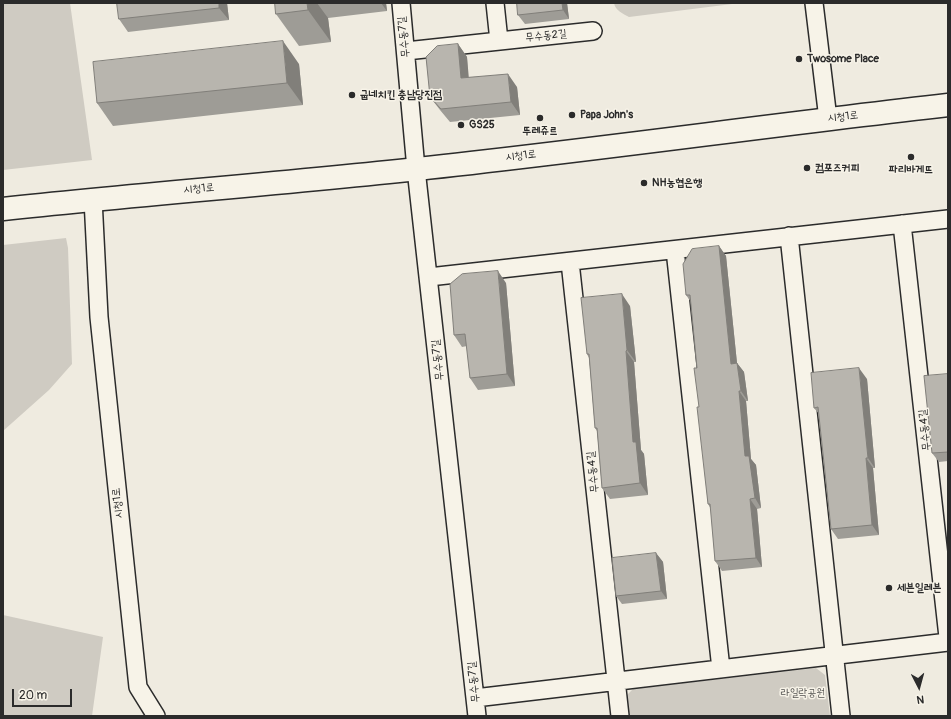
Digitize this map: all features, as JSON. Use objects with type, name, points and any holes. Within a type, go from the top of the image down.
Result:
[{"type":"street","name":"무수동7길","points":[[401,3],[416,169],[477,716]]},
{"type":"street","points":[[495,3],[499,41]]},
{"type":"street","points":[[814,3],[828,119]]},
{"type":"street","name":"무수동2길","points":[[406,51],[593,31]]},
{"type":"street","name":"시청1로","points":[[3,209],[93,199],[416,169],[948,105]]},
{"type":"street","name":"시청1로","points":[[93,199],[99,317],[138,687],[156,716]]},
{"type":"street","points":[[428,277],[948,219]]},
{"type":"street","name":"무수동4길","points":[[902,224],[948,637]]},
{"type":"street","points":[[789,236],[841,716]]},
{"type":"street","points":[[675,250],[721,669]]},
{"type":"street","name":"무수동4길","points":[[570,262],[620,716]]},
{"type":"street","points":[[475,698],[948,642]]},
{"type":"green space","points":[[3,3],[70,3],[92,160],[3,170]]},
{"type":"green space","points":[[614,3],[740,3],[629,17],[618,10]]},
{"type":"green space","points":[[66,238],[68,248],[72,364],[49,390],[3,431],[3,245]]},
{"type":"green space","points":[[3,615],[103,637],[92,716],[3,716]]},
{"type":"green space","name":"라일락공원","points":[[816,668],[825,675],[830,716],[625,716],[626,696],[633,689]]},
{"type":"building","points":[[117,3],[219,3],[219,8],[119,19]]},
{"type":"building","points":[[275,3],[307,3],[308,10],[276,14]]},
{"type":"building","points":[[517,3],[562,3],[563,10],[518,15]]},
{"type":"building","points":[[283,41],[287,83],[97,103],[93,62]]},
{"type":"building","points":[[458,44],[461,78],[508,74],[511,102],[441,109],[430,97],[426,57],[437,46]]},
{"type":"building","points":[[719,246],[731,364],[737,363],[741,391],[739,391],[745,456],[749,456],[755,498],[750,499],[756,558],[715,561],[710,504],[708,504],[697,407],[699,407],[694,368],[697,368],[690,295],[686,295],[683,264],[692,249]]},
{"type":"building","points":[[498,271],[507,374],[470,378],[465,334],[454,335],[450,284],[462,274]]},
{"type":"building","points":[[622,294],[633,442],[636,442],[640,483],[602,488],[589,354],[587,354],[581,298]]},
{"type":"building","points":[[859,368],[868,458],[866,458],[872,525],[831,529],[818,407],[814,408],[811,373]]},
{"type":"building","points":[[948,374],[948,452],[932,453],[924,376]]},
{"type":"building","points":[[656,553],[661,591],[616,596],[612,558]]},
{"type":"place","name":"Twosome Place","points":[[799,59]]},
{"type":"place","name":"굽네치킨 충남당진점","points":[[352,95]]},
{"type":"place","name":"Papa John's","points":[[572,115]]},
{"type":"place","name":"뚜레쥬르","points":[[540,118]]},
{"type":"place","name":"GS25","points":[[461,125]]},
{"type":"place","name":"파리바게뜨","points":[[911,157]]},
{"type":"place","name":"컴포즈커피","points":[[807,168]]},
{"type":"place","name":"NH농협은행","points":[[644,183]]},
{"type":"place","name":"세븐일레븐","points":[[889,588]]}]
